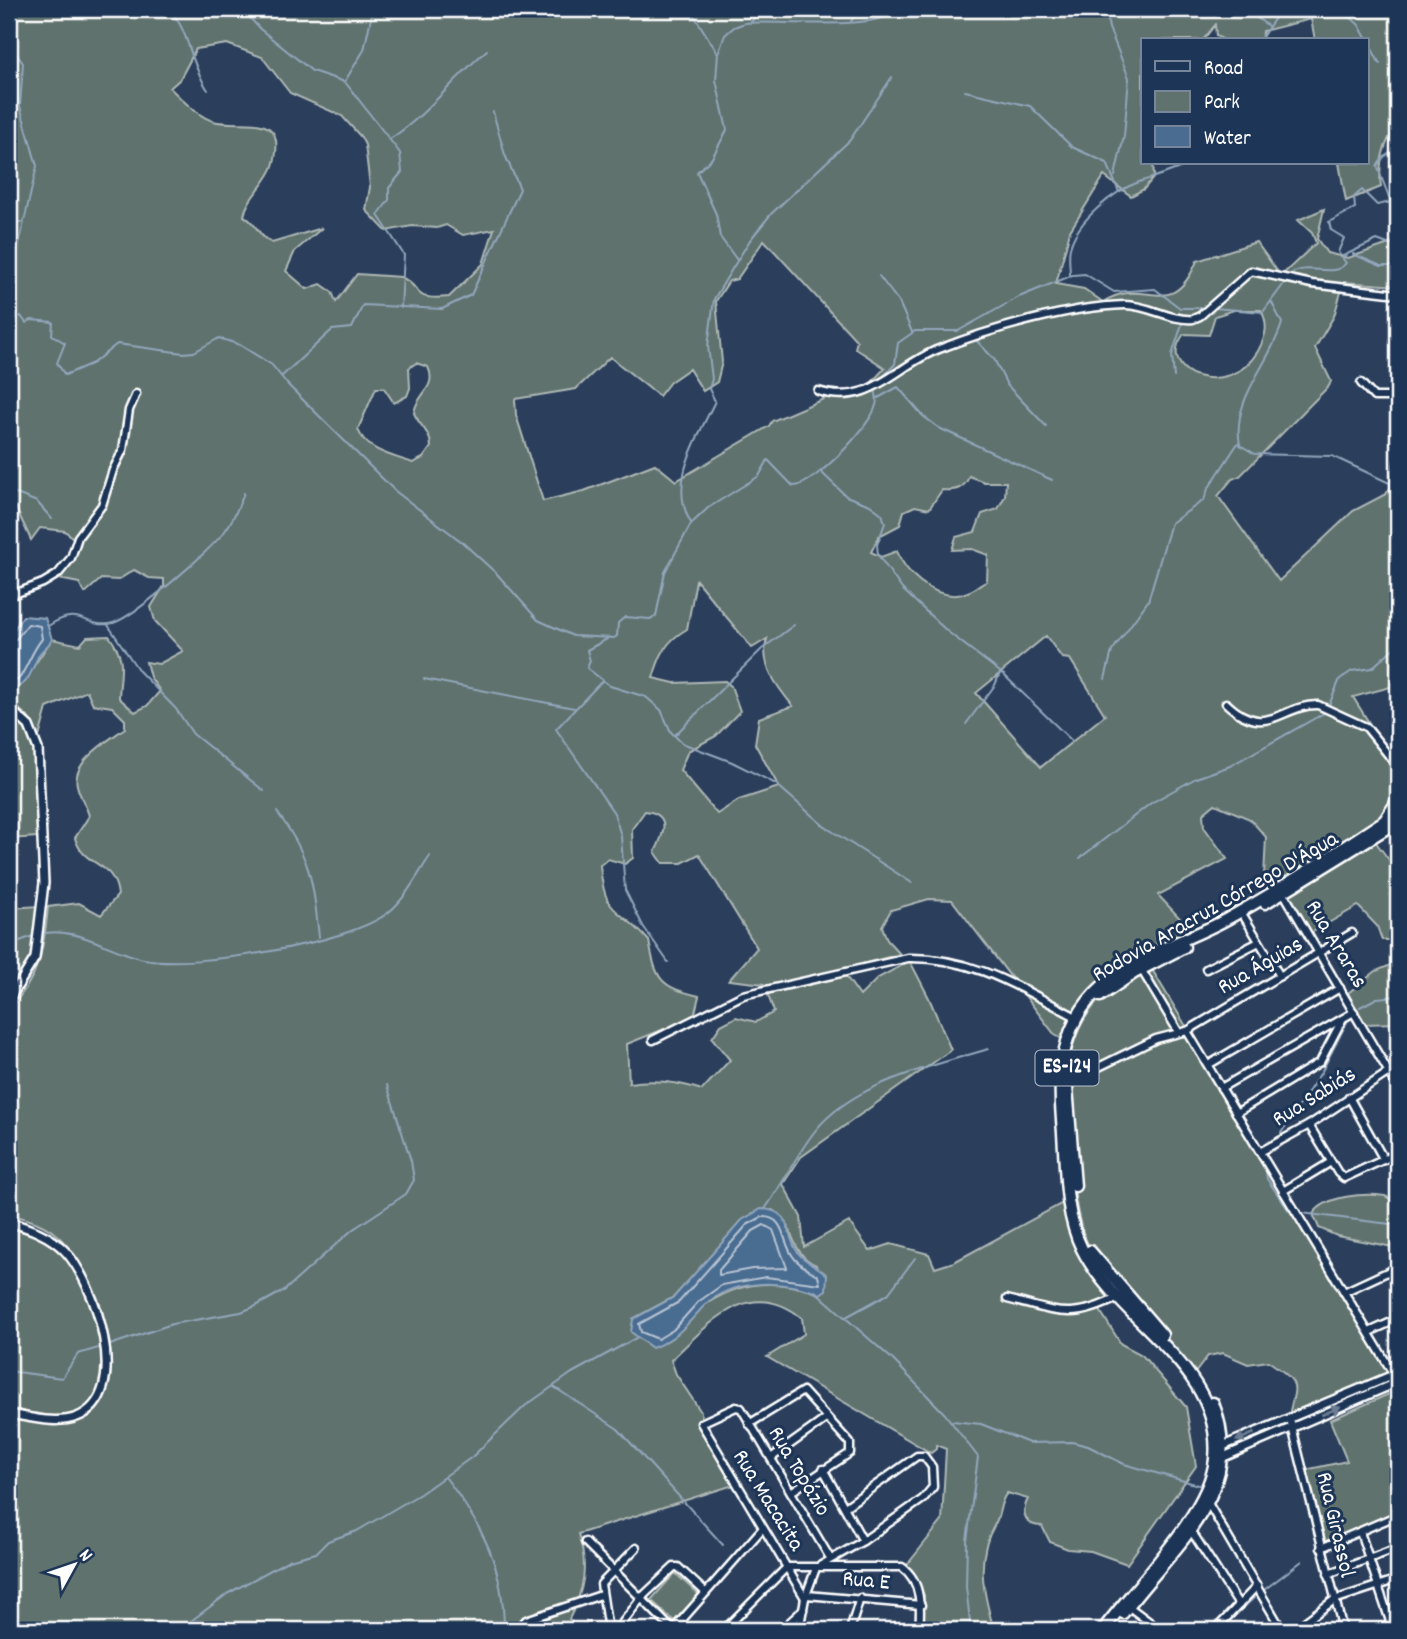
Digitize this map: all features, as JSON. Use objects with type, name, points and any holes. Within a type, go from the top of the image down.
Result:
[{"type":"main road","points":[[1385,821],[1389,809],[1398,800]]},
{"type":"main road","name":"Rodovia Aracruz Córrego D'Água","points":[[1219,1453],[1211,1416],[1197,1385],[1087,1258],[1076,1235],[1071,1212],[1060,1077],[1063,1050],[1076,1017],[1096,991],[1114,976],[1227,919],[1398,812]]},
{"type":"main road","name":"Rodovia Aracruz Córrego D'Água","points":[[1219,1453],[1218,1417],[1200,1381],[1099,1263],[1086,1242],[1077,1212],[1066,1083],[1070,1048],[1084,1017],[1106,991],[1141,969],[1283,892],[1398,821]]},
{"type":"main road","name":"ES-124","points":[[1111,1630],[1128,1606],[1155,1577],[1208,1503],[1219,1453]]},
{"type":"main road","name":"ES-124","points":[[1103,1630],[1195,1509],[1209,1482],[1219,1453]]},
{"type":"street","points":[[818,391],[842,397],[852,395],[892,379],[936,350],[1072,310],[1128,305],[1193,319],[1200,316],[1251,271],[1312,284],[1398,294]]},
{"type":"street","points":[[1361,383],[1374,397],[1398,397]]},
{"type":"street","points":[[9,596],[58,574],[71,558],[78,537],[102,505],[113,470],[123,450],[129,410],[136,394]]},
{"type":"street","points":[[1226,703],[1246,717],[1267,719],[1318,705],[1366,727],[1398,767]]},
{"type":"street","points":[[9,708],[29,726],[38,749],[44,883],[35,958],[9,1000]]},
{"type":"street","name":"Rua Araras","points":[[1283,892],[1398,1087]]},
{"type":"street","points":[[1243,915],[1280,976]]},
{"type":"street","name":"Rua Águias","points":[[1187,1031],[1352,933]]},
{"type":"street","points":[[1206,969],[1259,942]]},
{"type":"street","points":[[653,1040],[743,995],[908,958],[933,957],[974,966],[1076,1017]]},
{"type":"street","points":[[1141,969],[1178,1031]]},
{"type":"street","points":[[1208,1065],[1340,988]]},
{"type":"street","points":[[1221,1088],[1354,1012]]},
{"type":"street","points":[[1236,1113],[1320,1062],[1343,1019]]},
{"type":"street","points":[[1066,1083],[1178,1031],[1187,1031],[1397,1377]]},
{"type":"street","name":"Rua Sabiás","points":[[1260,1153],[1309,1125],[1389,1072]]},
{"type":"street","points":[[1349,1097],[1384,1160]]},
{"type":"street","points":[[1309,1125],[1341,1177],[1346,1178],[1398,1153]]},
{"type":"street","points":[[1283,1191],[1331,1162]]},
{"type":"street","points":[[9,1222],[49,1238],[73,1259],[103,1326],[106,1348],[100,1392],[96,1403],[82,1415],[56,1421],[9,1414]]},
{"type":"street","points":[[1344,1292],[1398,1267]]},
{"type":"street","points":[[1007,1298],[1073,1314],[1094,1309],[1119,1297]]},
{"type":"street","points":[[1369,1332],[1398,1319]]},
{"type":"street","points":[[1219,1453],[1290,1419],[1397,1377]]},
{"type":"street","points":[[1219,1453],[1293,1428],[1397,1377]]},
{"type":"street","points":[[749,1423],[803,1391],[851,1449],[850,1453],[823,1468],[790,1492]]},
{"type":"street","name":"Rua Topázio","points":[[701,1423],[736,1407],[741,1408],[830,1558]]},
{"type":"street","points":[[771,1458],[827,1418]]},
{"type":"street","name":"Rua Girassol","points":[[1290,1419],[1343,1630]]},
{"type":"street","name":"Rua Macacita","points":[[701,1423],[762,1529],[806,1596]]},
{"type":"street","points":[[799,1630],[806,1596],[816,1568],[863,1541],[928,1495],[933,1481],[930,1463],[925,1456],[917,1456],[845,1507]]},
{"type":"street","points":[[823,1468],[863,1541]]},
{"type":"street","points":[[1208,1503],[1282,1630]]},
{"type":"street","points":[[1321,1548],[1398,1515]]},
{"type":"street","points":[[585,1542],[673,1630],[762,1529]]},
{"type":"street","points":[[1190,1529],[1239,1605]]},
{"type":"street","points":[[1360,1532],[1393,1630]]},
{"type":"street","points":[[608,1630],[601,1584],[636,1548]]},
{"type":"street","points":[[1328,1574],[1398,1548]]},
{"type":"street","points":[[617,1630],[642,1597],[672,1569],[678,1567],[705,1592]]},
{"type":"street","points":[[724,1630],[787,1567],[904,1568],[915,1583],[921,1605],[919,1630]]},
{"type":"street","points":[[1294,1630],[1334,1600],[1398,1579]]},
{"type":"street","points":[[1215,1630],[1257,1587]]},
{"type":"street","points":[[518,1630],[526,1620],[601,1595]]},
{"type":"street","name":"Rua E","points":[[806,1596],[860,1598],[921,1605]]},
{"type":"street","points":[[850,1630],[860,1598]]},
{"type":"street","points":[[1128,1606],[1160,1630]]},
{"type":"street","points":[[781,1630],[804,1609]]},
{"type":"green space","points":[[9,9],[1398,9],[1398,125],[1383,154],[1381,187],[1346,201],[1339,164],[1368,164],[1368,38],[1315,38],[1311,19],[1263,31],[1262,38],[1220,38],[1216,36],[1215,25],[1205,38],[1141,38],[1141,164],[1153,164],[1154,177],[1144,189],[1131,196],[1104,176],[1070,231],[1056,284],[1084,289],[1103,302],[1118,295],[1132,293],[1167,294],[1177,290],[1187,280],[1197,261],[1256,242],[1281,276],[1316,243],[1312,233],[1298,220],[1324,209],[1317,239],[1327,253],[1348,258],[1398,241],[1398,286],[1344,282],[1334,316],[1315,348],[1331,381],[1329,386],[1240,476],[1232,479],[1218,496],[1279,581],[1353,511],[1386,494],[1390,488],[1394,460],[1398,462],[1398,685],[1353,697],[1398,769],[1398,810],[1270,886],[1264,876],[1266,837],[1250,819],[1215,804],[1203,814],[1204,827],[1227,859],[1158,895],[1190,929],[1117,969],[1064,1040],[1055,1035],[952,900],[929,899],[891,910],[882,926],[887,940],[900,954],[866,963],[845,975],[860,996],[878,978],[910,961],[951,1050],[801,1157],[783,1184],[801,1217],[804,1247],[849,1222],[870,1251],[891,1244],[929,1254],[935,1268],[954,1262],[1068,1200],[1073,1233],[1082,1255],[1118,1299],[1099,1309],[1121,1344],[1142,1355],[1186,1407],[1196,1466],[1127,1564],[1091,1551],[1068,1549],[1050,1542],[1042,1526],[1028,1521],[1025,1509],[1028,1499],[1007,1493],[989,1537],[983,1562],[984,1589],[994,1630],[922,1630],[924,1595],[907,1565],[942,1521],[946,1449],[936,1445],[936,1449],[931,1453],[767,1357],[804,1334],[802,1318],[783,1306],[765,1301],[747,1303],[731,1309],[700,1332],[671,1360],[676,1374],[701,1412],[702,1425],[737,1484],[578,1534],[583,1556],[583,1578],[569,1619],[578,1630],[9,1630],[9,1416],[49,1424],[72,1423],[95,1410],[107,1390],[111,1365],[108,1336],[100,1307],[75,1256],[50,1229],[9,1214],[9,1009],[27,986],[38,962],[48,907],[79,903],[101,915],[118,895],[111,875],[85,855],[75,838],[89,816],[78,789],[77,776],[85,760],[93,752],[125,728],[125,720],[112,707],[93,704],[87,691],[47,708],[39,737],[28,717],[9,700],[9,689],[19,688],[52,639],[80,645],[87,637],[109,636],[120,659],[119,698],[135,712],[147,706],[160,691],[150,677],[146,662],[159,664],[183,651],[155,621],[151,607],[164,586],[164,579],[149,578],[134,570],[118,580],[101,579],[85,593],[79,583],[54,578],[73,548],[73,538],[65,531],[40,528],[31,540],[15,506],[9,508]],"holes":[[[227,44],[262,57],[290,93],[342,116],[365,145],[370,187],[366,210],[386,231],[412,226],[437,228],[446,225],[463,235],[494,229],[483,264],[449,297],[422,295],[401,277],[357,274],[336,302],[332,292],[321,284],[307,289],[286,271],[295,251],[322,228],[272,243],[244,216],[249,203],[273,166],[275,136],[269,128],[260,125],[213,121],[190,107],[170,88],[180,79],[196,49]],[[764,240],[857,341],[855,348],[885,368],[868,386],[828,397],[772,421],[769,426],[676,481],[655,464],[584,491],[543,501],[516,415],[515,399],[576,389],[610,357],[659,396],[670,382],[689,369],[703,391],[717,382],[722,362],[716,301],[729,281],[737,279]],[[1234,310],[1261,310],[1266,330],[1258,351],[1245,366],[1230,375],[1214,378],[1198,376],[1186,370],[1178,361],[1177,348],[1184,334],[1209,335],[1215,316]],[[416,363],[428,367],[430,374],[428,386],[414,413],[427,433],[431,447],[423,458],[413,463],[373,448],[358,429],[376,388],[384,388],[394,403],[407,396],[410,388],[409,368]],[[969,476],[984,482],[1006,482],[1005,496],[998,509],[982,514],[975,532],[956,537],[952,550],[972,549],[988,555],[987,581],[965,593],[948,595],[921,582],[906,567],[897,551],[881,557],[871,552],[879,536],[900,525],[904,511],[915,506],[929,509],[942,490],[962,486]],[[696,580],[752,648],[767,639],[765,648],[771,675],[793,706],[759,718],[755,744],[779,787],[739,800],[717,814],[680,770],[688,751],[716,736],[740,711],[731,686],[725,681],[674,683],[653,678],[665,649],[687,629]],[[1046,636],[1062,658],[1070,659],[1105,715],[1041,767],[976,693]],[[645,811],[654,813],[659,816],[664,826],[655,852],[663,863],[682,863],[699,854],[757,948],[729,980],[764,984],[774,1012],[756,1022],[736,1017],[721,1025],[712,1038],[730,1060],[702,1090],[666,1082],[629,1083],[627,1044],[694,1017],[699,996],[667,985],[657,973],[649,941],[610,904],[602,883],[600,865],[608,859],[625,864],[633,858],[632,829]],[[772,1210],[785,1222],[801,1253],[816,1265],[820,1294],[792,1286],[747,1286],[708,1303],[648,1344],[633,1319],[674,1297],[734,1230]]]},
{"type":"green space","points":[[9,710],[25,726],[35,751],[37,837],[9,839]]},
{"type":"green space","points":[[1372,837],[1398,872],[1398,940],[1382,940],[1377,926],[1358,906],[1311,933],[1283,890]]},
{"type":"green space","points":[[40,906],[33,960],[9,998],[9,908]]},
{"type":"green space","points":[[1147,961],[1397,1380],[1287,1428],[1294,1395],[1293,1383],[1289,1377],[1268,1361],[1248,1364],[1223,1353],[1208,1356],[1195,1373],[1125,1296],[1089,1246],[1077,1209],[1071,1162],[1068,1072],[1071,1052],[1084,1020],[1093,1007]]},
{"type":"green space","points":[[1398,962],[1398,1023],[1364,1024],[1348,993],[1376,971]]},
{"type":"green space","points":[[1357,1195],[1385,1196],[1398,1203],[1398,1248],[1337,1236],[1319,1228],[1313,1214],[1336,1199]]},
{"type":"green space","points":[[9,1228],[47,1240],[66,1255],[86,1291],[94,1314],[102,1364],[99,1386],[90,1403],[73,1414],[49,1416],[9,1408]]},
{"type":"green space","points":[[1398,1390],[1398,1513],[1324,1546],[1305,1470],[1347,1461],[1330,1420]]},
{"type":"green space","points":[[675,1573],[699,1595],[674,1621],[651,1600]]},
{"type":"water","points":[[23,616],[45,618],[52,639],[39,654],[25,682],[9,689],[9,636]]},
{"type":"water","points":[[761,1209],[779,1214],[784,1219],[800,1255],[827,1275],[826,1290],[820,1294],[774,1284],[742,1286],[714,1298],[680,1332],[660,1345],[652,1348],[631,1332],[633,1319],[674,1297],[742,1220]]},
{"type":"waterway","points":[[168,9],[181,26],[208,90]]},
{"type":"waterway","points":[[242,9],[260,29],[312,71],[345,82],[400,153],[402,172],[389,188],[389,200],[378,215],[404,255],[401,308]]},
{"type":"waterway","points":[[345,81],[364,50],[373,9]]},
{"type":"waterway","points":[[690,9],[717,52]]},
{"type":"waterway","points":[[751,22],[762,9]]},
{"type":"waterway","points":[[851,21],[861,9]]},
{"type":"waterway","points":[[737,260],[720,237],[716,214],[697,172],[712,158],[727,130],[716,80],[718,53],[725,35],[734,27],[745,23],[850,23],[888,16],[900,9]]},
{"type":"waterway","points":[[1245,9],[1268,26]]},
{"type":"waterway","points":[[1261,38],[1281,9]]},
{"type":"waterway","points":[[1342,9],[1359,25],[1366,38]]},
{"type":"waterway","points":[[1106,12],[1109,28],[1129,78],[1124,136],[1115,176]]},
{"type":"waterway","points":[[1368,42],[1380,64]]},
{"type":"waterway","points":[[9,44],[23,63],[20,106],[37,166],[9,286]]},
{"type":"waterway","points":[[390,139],[428,108],[487,50]]},
{"type":"waterway","points":[[691,523],[684,508],[682,492],[688,461],[715,401],[709,389],[712,379],[708,346],[714,299],[750,240],[771,214],[850,140],[892,77]]},
{"type":"waterway","points":[[965,91],[1030,106],[1072,147],[1107,163],[1119,192]]},
{"type":"waterway","points":[[282,376],[332,330],[352,328],[363,305],[442,309],[471,295],[520,189],[505,155],[493,112]]},
{"type":"waterway","points":[[1289,276],[1302,270],[1334,270],[1346,263],[1338,252],[1344,238],[1331,230],[1329,222],[1355,208],[1354,197],[1362,190],[1377,205],[1391,202],[1377,166],[1398,147]]},
{"type":"waterway","points":[[1070,275],[1069,251],[1074,238],[1097,208],[1129,186],[1188,164]]},
{"type":"waterway","points":[[9,222],[24,222]]},
{"type":"waterway","points":[[1343,256],[1377,240],[1398,248]]},
{"type":"waterway","points":[[1353,254],[1381,266],[1398,266]]},
{"type":"waterway","points":[[881,379],[895,364],[898,343],[915,331],[958,331],[1019,297],[1073,275],[1085,274],[1114,292],[1155,289],[1180,308],[1205,308]]},
{"type":"waterway","points":[[879,276],[899,302],[912,332]]},
{"type":"waterway","points":[[1214,308],[1263,312],[1286,281]]},
{"type":"waterway","points":[[1272,303],[1282,323],[1246,397],[1241,412],[1240,445],[1255,454],[1332,456],[1398,487]]},
{"type":"waterway","points":[[9,320],[21,316],[26,323],[31,320],[53,322],[52,335],[65,343],[57,363],[65,375],[93,363],[117,344],[183,353],[194,352],[219,338],[240,345],[272,365],[288,385],[395,491],[462,542],[497,574],[538,620],[573,636],[614,638],[617,636],[618,623],[625,617],[650,619],[656,616],[665,572],[691,524],[708,508],[759,476],[768,460],[793,486],[802,484],[827,467],[853,440],[872,414],[877,403],[875,389]]},
{"type":"waterway","points":[[1174,377],[1172,355],[1183,321]]},
{"type":"waterway","points":[[975,339],[994,359],[1007,385],[1046,426]]},
{"type":"waterway","points":[[878,398],[898,387],[923,416],[939,428],[1052,480]]},
{"type":"waterway","points":[[1105,679],[1112,651],[1148,601],[1171,523],[1204,500],[1208,489],[1238,443]]},
{"type":"waterway","points":[[821,472],[846,496],[870,505],[882,514],[885,523],[877,545],[878,555],[902,589],[948,632],[1004,675],[1073,742]]},
{"type":"waterway","points":[[9,491],[37,502],[52,519]]},
{"type":"waterway","points":[[48,626],[68,617],[109,624],[134,611],[170,584],[217,540],[231,522],[244,493]]},
{"type":"waterway","points":[[108,625],[139,671],[176,709],[193,734],[264,791]]},
{"type":"waterway","points":[[675,735],[762,649],[794,625]]},
{"type":"waterway","points":[[607,639],[587,650],[590,661],[587,668],[610,686],[646,697],[661,710],[671,732],[682,743],[732,762],[776,784],[824,826],[912,883]]},
{"type":"waterway","points":[[1080,858],[1151,803],[1196,778],[1230,766],[1326,712],[1340,679],[1352,671],[1372,668],[1398,644]]},
{"type":"waterway","points":[[966,724],[995,685],[1000,673]]},
{"type":"waterway","points":[[424,679],[574,708]]},
{"type":"waterway","points":[[602,681],[556,729],[614,813],[621,836],[625,890],[643,926],[668,962]]},
{"type":"waterway","points":[[277,812],[304,857],[315,900],[319,937]]},
{"type":"waterway","points":[[41,934],[67,933],[132,956],[167,961],[233,957],[307,944],[369,924],[389,912],[406,893],[430,856]]},
{"type":"waterway","points":[[9,945],[36,935]]},
{"type":"waterway","points":[[1360,1007],[1377,998],[1398,996]]},
{"type":"waterway","points":[[1281,1133],[1322,1071],[1348,1020]]},
{"type":"waterway","points":[[765,1209],[815,1131],[831,1114],[850,1100],[895,1078],[988,1049]]},
{"type":"waterway","points":[[107,1346],[172,1324],[241,1312],[256,1306],[285,1290],[352,1230],[406,1194],[414,1180],[411,1161],[387,1085]]},
{"type":"waterway","points":[[1265,1166],[1267,1179],[1289,1211]]},
{"type":"waterway","points":[[1301,1213],[1398,1225]]},
{"type":"waterway","points":[[846,1317],[888,1294],[915,1258]]},
{"type":"waterway","points":[[815,1291],[892,1359],[945,1414],[978,1457],[967,1541],[966,1587],[971,1630]]},
{"type":"waterway","points":[[179,1630],[227,1594],[289,1560],[316,1553],[328,1541],[357,1531],[420,1494],[472,1457],[525,1406],[572,1373],[636,1338]]},
{"type":"waterway","points":[[9,1371],[62,1378],[78,1354],[102,1347]]},
{"type":"waterway","points":[[554,1387],[618,1429],[723,1545]]},
{"type":"waterway","points":[[952,1421],[981,1424],[1029,1443],[1072,1442],[1088,1446],[1124,1464],[1202,1486]]},
{"type":"waterway","points":[[446,1478],[471,1514],[489,1549],[500,1587],[504,1630]]},
{"type":"waterway","points":[[1264,1590],[1302,1561]]},
{"type":"waterway","points":[[1222,1628],[1257,1595]]}]
